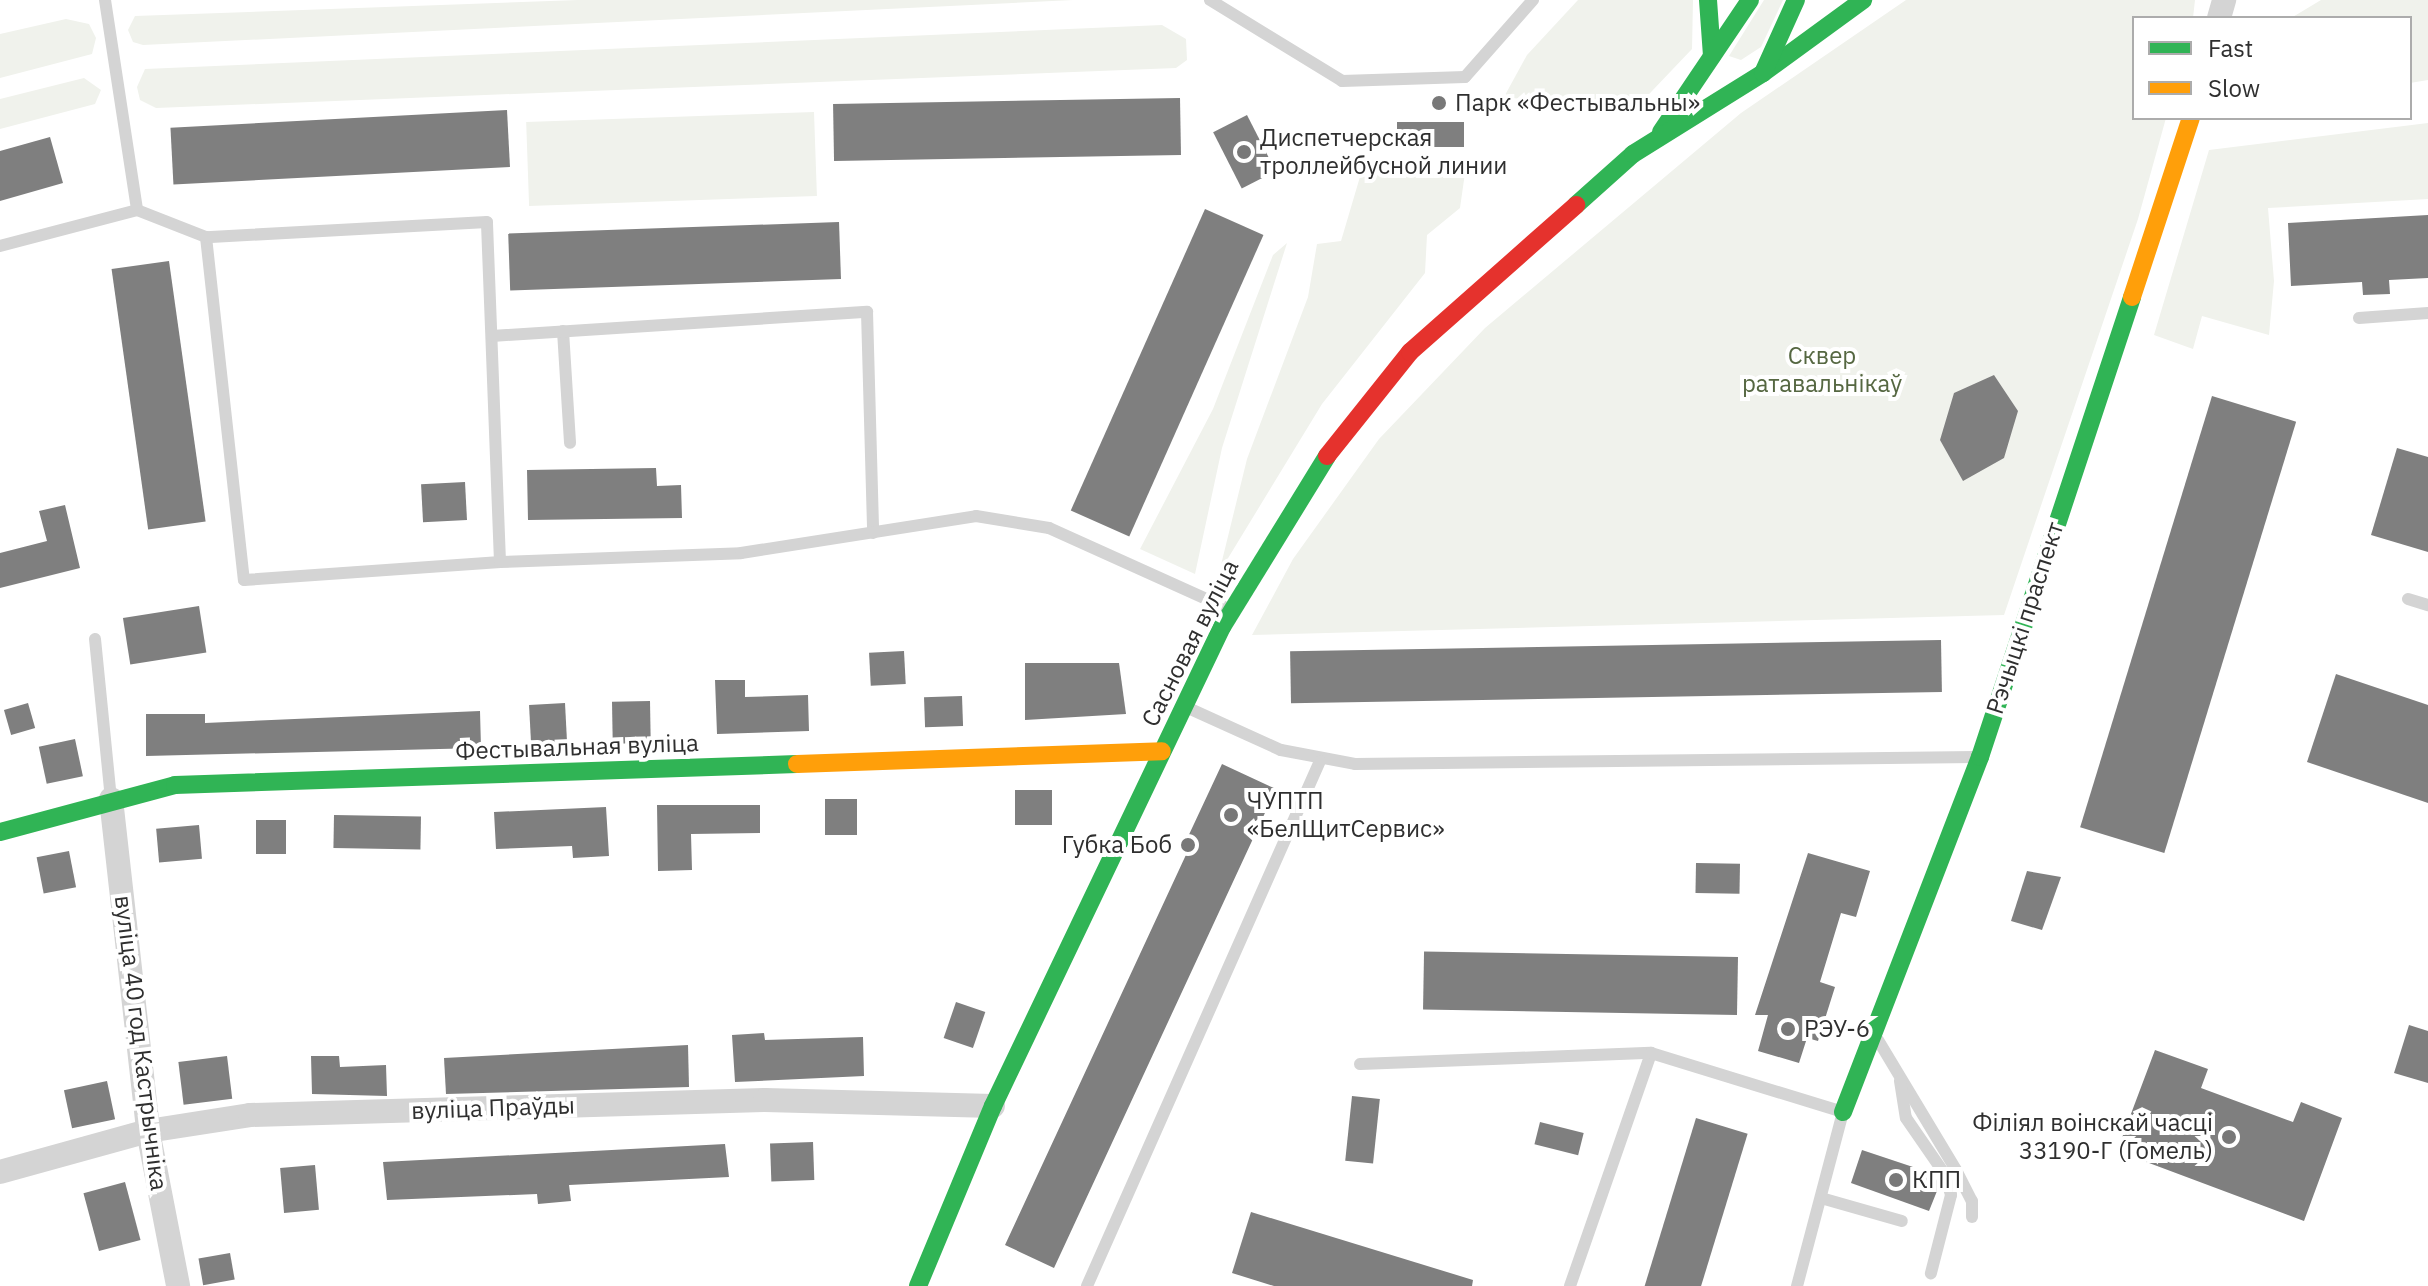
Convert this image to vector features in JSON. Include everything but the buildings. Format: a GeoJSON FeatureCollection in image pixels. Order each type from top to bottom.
{"type":"FeatureCollection","features":[{"type":"Feature","properties":{"kind":"street"},"geometry":{"type":"LineString","coordinates":[[1708,0],[1712,56]]}},
{"type":"Feature","properties":{"kind":"street","name":"Сасновая вуліца"},"geometry":{"type":"LineString","coordinates":[[918,1286],[993,1106],[1184,706],[1232,610],[1340,435],[1410,352],[1661,132],[1750,0]]}},
{"type":"Feature","properties":{"kind":"street"},"geometry":{"type":"LineString","coordinates":[[1763,73],[1796,0]]}},
{"type":"Feature","properties":{"kind":"street","name":"Сасновая вуліца"},"geometry":{"type":"LineString","coordinates":[[1661,132],[1692,120],[1863,0]]}},
{"type":"Feature","properties":{"kind":"street","name":"Рэчыцкі праспект"},"geometry":{"type":"LineString","coordinates":[[1843,1112],[1980,757],[2190,120]]}},
{"type":"Feature","properties":{"kind":"street","name":"Фестывальная вуліца"},"geometry":{"type":"LineString","coordinates":[[0,832],[111,799],[175,785],[1162,751]]}},
{"type":"Feature","properties":{"kind":"street","name":"вуліца 40 год Кастрычніка"},"geometry":{"type":"LineString","coordinates":[[111,799],[148,1131],[178,1286]]}},
{"type":"Feature","properties":{"kind":"street","name":"вуліца Праўды"},"geometry":{"type":"LineString","coordinates":[[0,1172],[148,1131],[250,1115],[765,1100],[993,1106]]}},
{"type":"Feature","properties":{"kind":"lane"},"geometry":{"type":"LineString","coordinates":[[105,0],[137,210]]}},
{"type":"Feature","properties":{"kind":"lane"},"geometry":{"type":"LineString","coordinates":[[1210,0],[1342,81],[1465,77],[1533,0]]}},
{"type":"Feature","properties":{"kind":"lane"},"geometry":{"type":"LineString","coordinates":[[0,246],[137,210],[206,237],[487,222],[500,562]]}},
{"type":"Feature","properties":{"kind":"lane"},"geometry":{"type":"LineString","coordinates":[[206,237],[244,580],[500,562],[662,560],[873,533],[976,516],[1049,528],[1232,610]]}},
{"type":"Feature","properties":{"kind":"lane"},"geometry":{"type":"LineString","coordinates":[[492,336],[867,312],[873,533]]}},
{"type":"Feature","properties":{"kind":"lane"},"geometry":{"type":"LineString","coordinates":[[2359,318],[2428,313]]}},
{"type":"Feature","properties":{"kind":"lane"},"geometry":{"type":"LineString","coordinates":[[563,331],[570,443]]}},
{"type":"Feature","properties":{"kind":"lane"},"geometry":{"type":"LineString","coordinates":[[2408,599],[2428,605]]}},
{"type":"Feature","properties":{"kind":"lane"},"geometry":{"type":"LineString","coordinates":[[95,639],[111,799]]}},
{"type":"Feature","properties":{"kind":"lane"},"geometry":{"type":"LineString","coordinates":[[1184,706],[1320,761],[1980,757]]}},
{"type":"Feature","properties":{"kind":"lane"},"geometry":{"type":"LineString","coordinates":[[1087,1286],[1320,761]]}},
{"type":"Feature","properties":{"kind":"lane"},"geometry":{"type":"LineString","coordinates":[[1874,1033],[1900,1081],[1919,1102],[1949,1156],[1972,1201],[1972,1217]]}},
{"type":"Feature","properties":{"kind":"lane"},"geometry":{"type":"LineString","coordinates":[[1570,1286],[1651,1053]]}},
{"type":"Feature","properties":{"kind":"lane"},"geometry":{"type":"LineString","coordinates":[[1360,1064],[1651,1053],[1843,1112],[1797,1286]]}},
{"type":"Feature","properties":{"kind":"lane"},"geometry":{"type":"LineString","coordinates":[[1900,1081],[1906,1118],[1944,1173],[1951,1195],[1931,1273]]}},
{"type":"Feature","properties":{"kind":"lane"},"geometry":{"type":"LineString","coordinates":[[1821,1198],[1902,1221]]}},
{"type":"Feature","properties":{"kind":"green space"},"geometry":{"type":"Polygon","coordinates":[[[578,0],[1073,0],[143,45],[133,42],[128,30],[135,16],[578,0]]]}},
{"type":"Feature","properties":{"kind":"green space"},"geometry":{"type":"Polygon","coordinates":[[[1578,0],[1693,0],[1692,49],[1632,112],[1504,97],[1527,55],[1578,0]]]}},
{"type":"Feature","properties":{"kind":"green space"},"geometry":{"type":"Polygon","coordinates":[[[1764,0],[1783,0],[1761,47],[1741,60],[1729,56],[1764,0]]]}},
{"type":"Feature","properties":{"kind":"green space","name":"Сквер ратавальнікаў"},"geometry":{"type":"Polygon","coordinates":[[[1906,0],[2195,0],[2193,16],[2132,16],[2132,120],[2165,120],[2138,219],[2004,615],[1252,635],[1293,559],[1379,439],[1485,328],[1741,113],[1906,0]]]}},
{"type":"Feature","properties":{"kind":"green space"},"geometry":{"type":"Polygon","coordinates":[[[2321,0],[2428,0],[2428,80],[2412,83],[2412,16],[2294,16],[2321,0]]]}},
{"type":"Feature","properties":{"kind":"green space"},"geometry":{"type":"Polygon","coordinates":[[[66,19],[89,24],[96,38],[92,54],[0,78],[0,34],[66,19]]]}},
{"type":"Feature","properties":{"kind":"green space"},"geometry":{"type":"Polygon","coordinates":[[[1162,25],[1186,39],[1187,60],[1176,68],[156,108],[140,100],[137,87],[145,69],[1162,25]]]}},
{"type":"Feature","properties":{"kind":"green space"},"geometry":{"type":"Polygon","coordinates":[[[84,78],[101,90],[95,104],[0,129],[0,99],[84,78]]]}},
{"type":"Feature","properties":{"kind":"green space"},"geometry":{"type":"Polygon","coordinates":[[[814,112],[817,196],[529,206],[526,122],[814,112]]]}},
{"type":"Feature","properties":{"kind":"green space"},"geometry":{"type":"Polygon","coordinates":[[[2428,123],[2428,199],[2268,208],[2274,281],[2269,335],[2202,316],[2193,349],[2154,335],[2209,150],[2428,123]]]}},
{"type":"Feature","properties":{"kind":"green space"},"geometry":{"type":"Polygon","coordinates":[[[1362,170],[1465,173],[1460,208],[1427,235],[1425,273],[1322,404],[1219,573],[1247,459],[1308,297],[1317,244],[1341,241],[1362,170]]]}},
{"type":"Feature","properties":{"kind":"green space"},"geometry":{"type":"Polygon","coordinates":[[[1287,243],[1222,448],[1195,574],[1140,549],[1213,409],[1273,255],[1287,243]]]}},
{"type":"Feature","properties":{"kind":"traffic: fast"},"geometry":{"type":"LineString","coordinates":[[1708,0],[1712,56]]}},
{"type":"Feature","properties":{"kind":"traffic: fast"},"geometry":{"type":"LineString","coordinates":[[1661,132],[1750,0]]}},
{"type":"Feature","properties":{"kind":"traffic: fast"},"geometry":{"type":"LineString","coordinates":[[1576,205],[1633,154],[1763,73],[1796,0]]}},
{"type":"Feature","properties":{"kind":"traffic: fast"},"geometry":{"type":"LineString","coordinates":[[1763,73],[1863,0]]}},
{"type":"Feature","properties":{"kind":"traffic: fast"},"geometry":{"type":"LineString","coordinates":[[1843,1112],[1980,757],[2132,297]]}},
{"type":"Feature","properties":{"kind":"traffic: fast"},"geometry":{"type":"LineString","coordinates":[[918,1286],[993,1106],[1222,627],[1327,456]]}},
{"type":"Feature","properties":{"kind":"traffic: fast"},"geometry":{"type":"LineString","coordinates":[[0,832],[175,785],[797,764]]}},
{"type":"Feature","properties":{"kind":"traffic: slow"},"geometry":{"type":"LineString","coordinates":[[2132,297],[2190,120]]}},
{"type":"Feature","properties":{"kind":"traffic: slow"},"geometry":{"type":"LineString","coordinates":[[797,764],[1162,751]]}},
{"type":"Feature","properties":{"kind":"traffic: jam"},"geometry":{"type":"LineString","coordinates":[[1327,456],[1410,352],[1576,205]]}},
{"type":"Feature","properties":{"kind":"place","name":"Парк «Фестывальны»"},"geometry":{"type":"Point","coordinates":[1439,103]}},
{"type":"Feature","properties":{"kind":"place","name":"Диспетчерская троллейбусной линии"},"geometry":{"type":"Point","coordinates":[1244,152]}},
{"type":"Feature","properties":{"kind":"place","name":"ЧУПТП «БелЩитСервис»"},"geometry":{"type":"Point","coordinates":[1231,815]}},
{"type":"Feature","properties":{"kind":"place","name":"Губка Боб"},"geometry":{"type":"Point","coordinates":[1188,845]}},
{"type":"Feature","properties":{"kind":"place","name":"РЭУ-6"},"geometry":{"type":"Point","coordinates":[1788,1029]}},
{"type":"Feature","properties":{"kind":"place","name":"Філіял воінскай часці 33190-Г (Гомель)"},"geometry":{"type":"Point","coordinates":[2229,1137]}},
{"type":"Feature","properties":{"kind":"place","name":"КПП"},"geometry":{"type":"Point","coordinates":[1896,1180]}}]}
